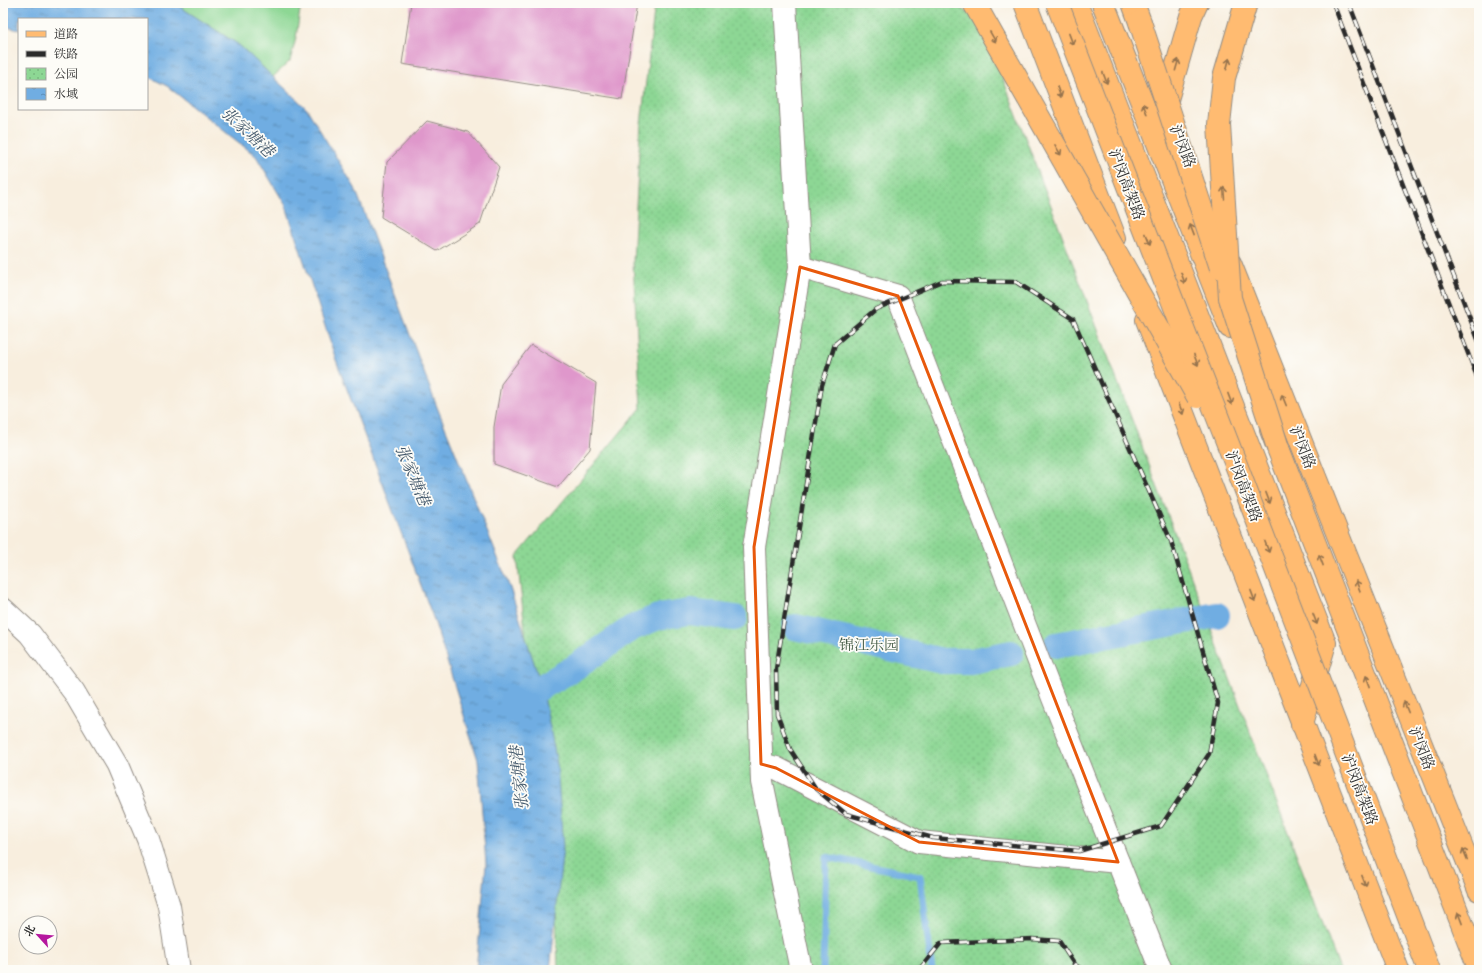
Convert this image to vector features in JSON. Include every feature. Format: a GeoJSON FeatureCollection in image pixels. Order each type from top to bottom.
{"type":"FeatureCollection","features":[{"type":"Feature","properties":{"kind":"main road"},"geometry":{"type":"LineString","coordinates":[[974,3],[1245,462]]}},
{"type":"Feature","properties":{"kind":"main road"},"geometry":{"type":"LineString","coordinates":[[1025,3],[1398,970]]}},
{"type":"Feature","properties":{"kind":"main road","name":"沪闵高架路"},"geometry":{"type":"LineString","coordinates":[[1057,3],[1245,462],[1428,970]]}},
{"type":"Feature","properties":{"kind":"main road"},"geometry":{"type":"LineString","coordinates":[[1076,3],[1245,462],[1325,643],[1302,724]]}},
{"type":"Feature","properties":{"kind":"main road"},"geometry":{"type":"LineString","coordinates":[[1103,3],[1278,448],[1479,968]]}},
{"type":"Feature","properties":{"kind":"main road","name":"沪闵路"},"geometry":{"type":"LineString","coordinates":[[1127,3],[1479,890]]}},
{"type":"Feature","properties":{"kind":"main road"},"geometry":{"type":"LineString","coordinates":[[1133,3],[1278,448]]}},
{"type":"Feature","properties":{"kind":"main road"},"geometry":{"type":"LineString","coordinates":[[1230,298],[1219,124],[1224,78],[1246,3]]}},
{"type":"Feature","properties":{"kind":"main road"},"geometry":{"type":"LineString","coordinates":[[1166,103],[1194,9]]}},
{"type":"Feature","properties":{"kind":"street"},"geometry":{"type":"LineString","coordinates":[[784,3],[800,267],[754,547],[762,782],[801,970]]}},
{"type":"Feature","properties":{"kind":"street"},"geometry":{"type":"LineString","coordinates":[[800,267],[898,296],[1053,698],[1161,970]]}},
{"type":"Feature","properties":{"kind":"street"},"geometry":{"type":"LineString","coordinates":[[3,609],[30,634],[74,692],[116,765],[148,840],[169,906],[179,970]]}},
{"type":"Feature","properties":{"kind":"street"},"geometry":{"type":"LineString","coordinates":[[761,764],[776,768],[919,842],[1118,862]]}},
{"type":"Feature","properties":{"kind":"highlighted area"},"geometry":{"type":"Polygon","coordinates":[[[800,267],[898,296],[1118,862],[919,842],[776,768],[761,764],[754,547],[800,267]]]}},
{"type":"Feature","properties":{"kind":"green space"},"geometry":{"type":"Polygon","coordinates":[[[174,3],[301,3],[296,38],[290,61],[273,77],[239,45],[174,3]]]}},
{"type":"Feature","properties":{"kind":"green space","name":"锦江乐园"},"geometry":{"type":"Polygon","coordinates":[[[655,3],[949,3],[980,18],[1340,970],[558,970],[556,915],[517,556],[641,408],[633,262],[640,133],[655,3]]]}},
{"type":"Feature","properties":{"kind":"water","name":"张家塘港"},"geometry":{"type":"Polygon","coordinates":[[[3,3],[174,3],[239,45],[307,109],[355,188],[437,407],[510,588],[543,691],[557,764],[563,847],[550,970],[476,970],[486,864],[478,760],[434,620],[336,360],[286,206],[256,156],[167,86],[148,76],[148,18],[18,18],[18,30],[3,26],[3,3]]]}},
{"type":"Feature","properties":{"kind":"building"},"geometry":{"type":"Polygon","coordinates":[[[411,3],[637,3],[622,99],[402,64],[411,3]]]}},
{"type":"Feature","properties":{"kind":"building"},"geometry":{"type":"Polygon","coordinates":[[[427,121],[468,132],[499,167],[480,224],[437,251],[381,217],[387,162],[427,121]]]}},
{"type":"Feature","properties":{"kind":"building"},"geometry":{"type":"Polygon","coordinates":[[[531,345],[596,383],[590,449],[558,487],[494,464],[494,427],[501,384],[531,345]]]}},
{"type":"Feature","properties":{"kind":"waterway"},"geometry":{"type":"LineString","coordinates":[[512,704],[574,668],[632,628],[658,617],[690,612],[735,618]]}},
{"type":"Feature","properties":{"kind":"waterway"},"geometry":{"type":"LineString","coordinates":[[1056,645],[1217,615]]}},
{"type":"Feature","properties":{"kind":"waterway"},"geometry":{"type":"LineString","coordinates":[[795,627],[942,661],[971,661],[1011,653]]}},
{"type":"Feature","properties":{"kind":"waterway"},"geometry":{"type":"LineString","coordinates":[[823,970],[826,857],[920,876],[932,970]]}},
{"type":"Feature","properties":{"kind":"railway"},"geometry":{"type":"LineString","coordinates":[[1333,3],[1479,382]]}},
{"type":"Feature","properties":{"kind":"railway"},"geometry":{"type":"LineString","coordinates":[[1349,3],[1479,342]]}},
{"type":"Feature","properties":{"kind":"railway"},"geometry":{"type":"LineString","coordinates":[[942,281],[1016,282],[1073,319],[1171,541],[1218,703],[1209,754],[1161,826],[1079,851],[933,838],[846,814],[816,789],[790,749],[777,714],[776,669],[822,385],[835,344],[876,309],[942,281]]}},
{"type":"Feature","properties":{"kind":"railway"},"geometry":{"type":"LineString","coordinates":[[919,970],[941,943],[1032,939],[1059,941],[1074,964],[1083,970]]}}]}
